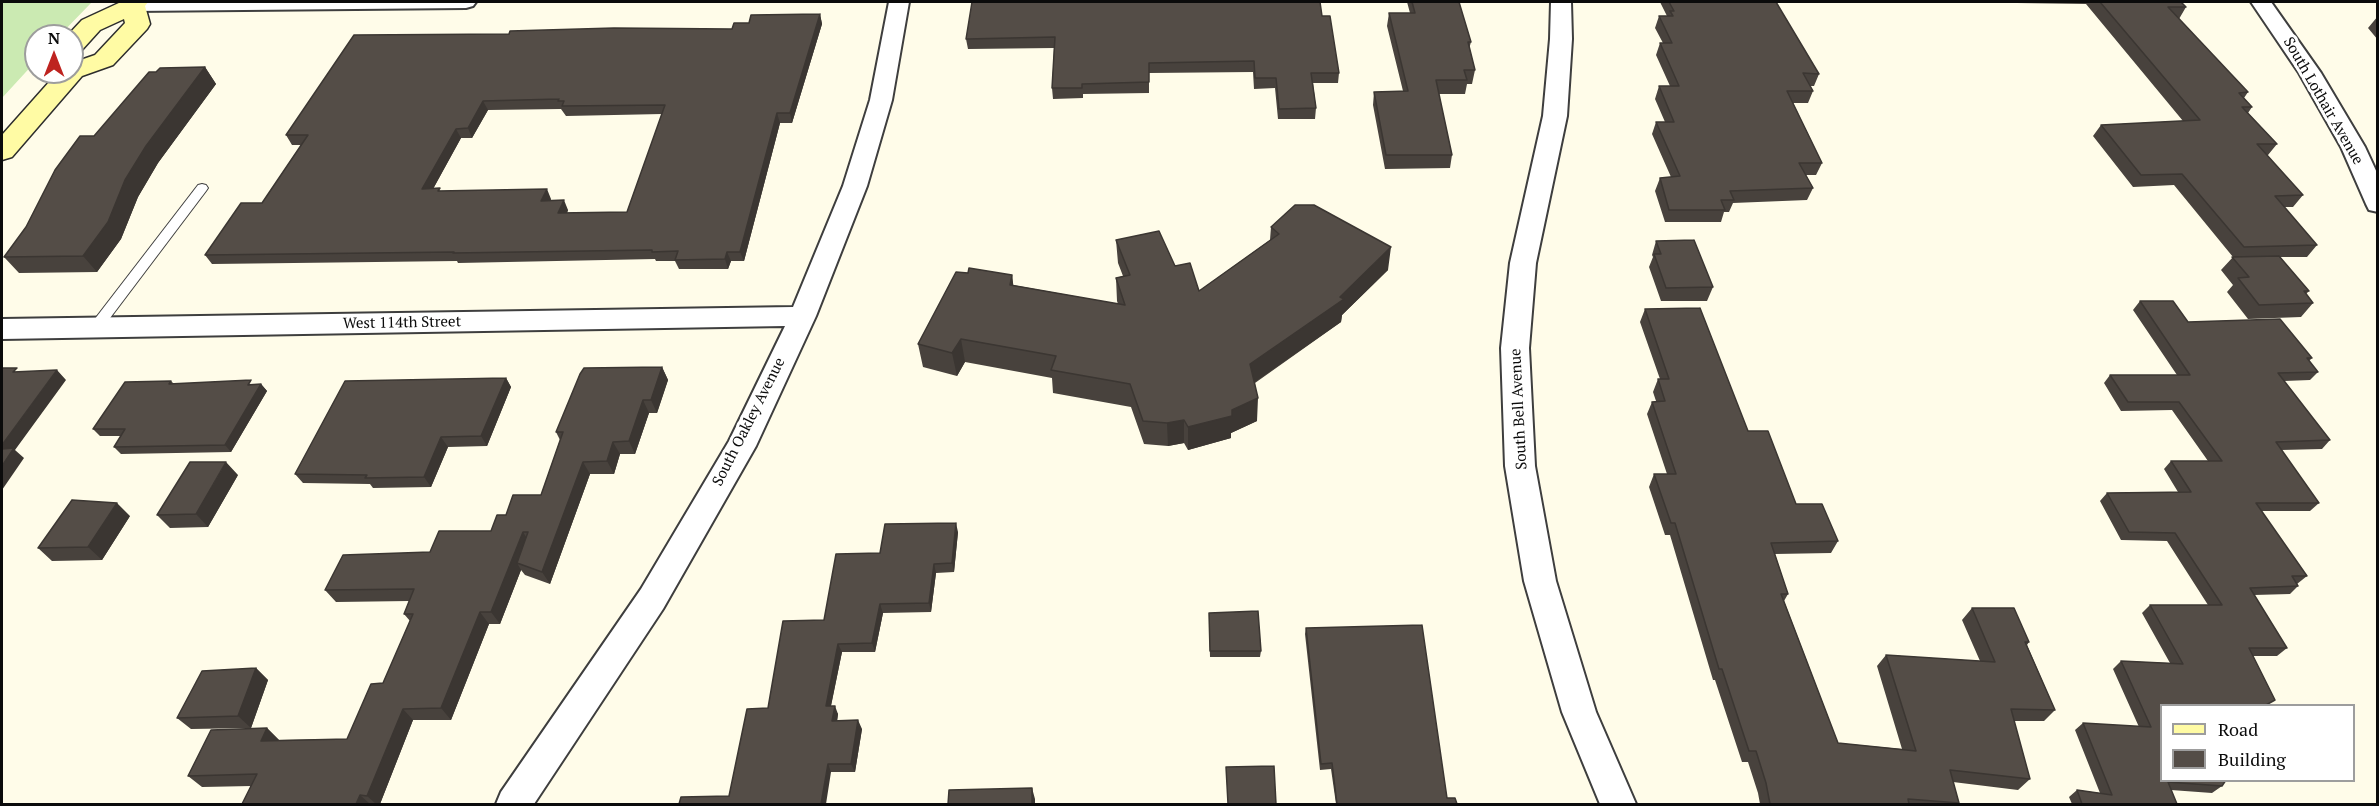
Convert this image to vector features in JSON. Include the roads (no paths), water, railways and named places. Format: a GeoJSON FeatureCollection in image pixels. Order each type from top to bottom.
{"type":"FeatureCollection","features":[{"type":"Feature","properties":{"kind":"main road"},"geometry":{"type":"LineString","coordinates":[[84,40],[92,25],[134,4],[138,24],[104,60],[84,62]]}},
{"type":"Feature","properties":{"kind":"main road"},"geometry":{"type":"LineString","coordinates":[[2,151],[55,84]]}},
{"type":"Feature","properties":{"kind":"street"},"geometry":{"type":"LineString","coordinates":[[134,4],[466,2]]}},
{"type":"Feature","properties":{"kind":"street","name":"South Oakley Avenue"},"geometry":{"type":"LineString","coordinates":[[514,804],[652,599],[741,446],[802,316],[859,175],[881,100],[899,2]]}},
{"type":"Feature","properties":{"kind":"street","name":"South Bell Avenue"},"geometry":{"type":"LineString","coordinates":[[1561,2],[1562,39],[1555,116],[1523,263],[1515,348],[1520,466],[1543,592],[1579,712],[1618,804]]}},
{"type":"Feature","properties":{"kind":"street","name":"South Lothair Avenue"},"geometry":{"type":"LineString","coordinates":[[2261,2],[2310,72],[2353,147],[2378,204]]}},
{"type":"Feature","properties":{"kind":"street","name":"West 114th Street"},"geometry":{"type":"LineString","coordinates":[[2,329],[802,316]]}},
{"type":"Feature","properties":{"kind":"lane"},"geometry":{"type":"LineString","coordinates":[[96,327],[202,188]]}}]}
